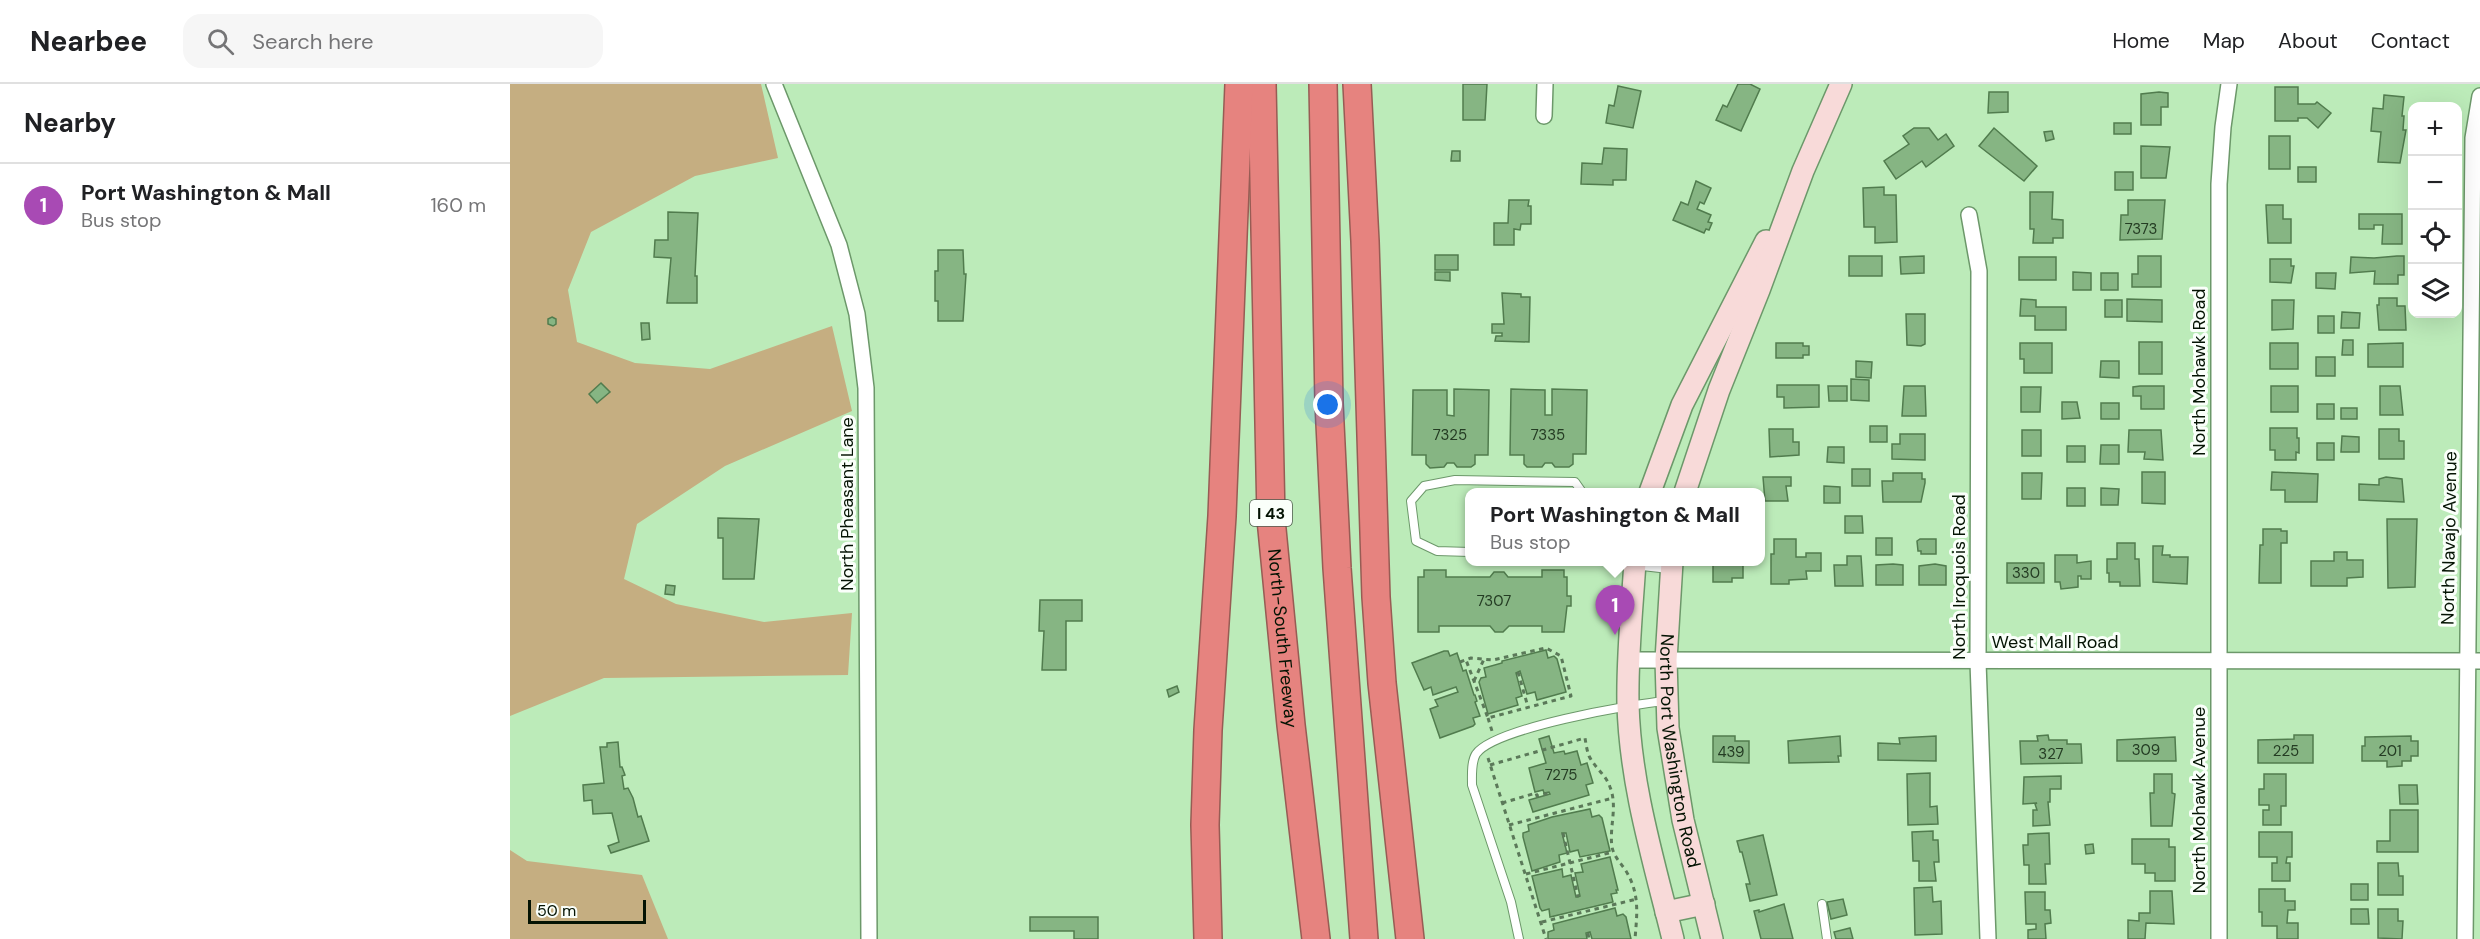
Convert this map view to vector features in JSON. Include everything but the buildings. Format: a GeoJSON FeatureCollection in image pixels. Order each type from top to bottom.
{"type":"FeatureCollection","features":[{"type":"Feature","properties":{"kind":"highway"},"geometry":{"type":"LineString","coordinates":[[1208,939],[1205,825],[1207,754],[1222,516],[1239,84]]}},
{"type":"Feature","properties":{"kind":"highway","name":"North-South Freeway"},"geometry":{"type":"LineString","coordinates":[[1262,84],[1271,519],[1291,725],[1316,939]]}},
{"type":"Feature","properties":{"kind":"highway"},"geometry":{"type":"LineString","coordinates":[[1323,84],[1329,403],[1336,545],[1364,939]]}},
{"type":"Feature","properties":{"kind":"highway"},"geometry":{"type":"LineString","coordinates":[[1357,84],[1365,241],[1376,597],[1382,683],[1410,939]]}},
{"type":"Feature","properties":{"kind":"main road"},"geometry":{"type":"LineString","coordinates":[[1686,488],[1719,390],[1803,171],[1841,84]]}},
{"type":"Feature","properties":{"kind":"main road"},"geometry":{"type":"LineString","coordinates":[[1651,488],[1682,405],[1726,315],[1803,171]]}},
{"type":"Feature","properties":{"kind":"main road","name":"North Port Washington Road"},"geometry":{"type":"LineString","coordinates":[[1635,566],[1628,705],[1646,832],[1673,939]]}},
{"type":"Feature","properties":{"kind":"main road","name":"North Port Washington Road"},"geometry":{"type":"LineString","coordinates":[[1672,566],[1666,660],[1668,728],[1683,820],[1712,939]]}},
{"type":"Feature","properties":{"kind":"main road"},"geometry":{"type":"LineString","coordinates":[[1666,912],[1704,904]]}},
{"type":"Feature","properties":{"kind":"street","name":"North Pheasant Lane"},"geometry":{"type":"LineString","coordinates":[[774,84],[839,245],[857,315],[866,388],[869,939]]}},
{"type":"Feature","properties":{"kind":"street"},"geometry":{"type":"LineString","coordinates":[[1544,116],[1545,84]]}},
{"type":"Feature","properties":{"kind":"street","name":"North Mohawk Road"},"geometry":{"type":"LineString","coordinates":[[2219,661],[2219,184],[2229,84]]}},
{"type":"Feature","properties":{"kind":"street","name":"North Navajo Avenue"},"geometry":{"type":"LineString","coordinates":[[2465,939],[2474,661],[2473,138],[2480,96]]}},
{"type":"Feature","properties":{"kind":"street","name":"North Iroquois Road"},"geometry":{"type":"LineString","coordinates":[[1969,215],[1979,271],[1978,662],[1988,939]]}},
{"type":"Feature","properties":{"kind":"street","name":"West Mall Road"},"geometry":{"type":"LineString","coordinates":[[1629,660],[2474,661]]}},
{"type":"Feature","properties":{"kind":"street","name":"North Mohawk Avenue"},"geometry":{"type":"LineString","coordinates":[[2218,939],[2219,661]]}},
{"type":"Feature","properties":{"kind":"lane"},"geometry":{"type":"LineString","coordinates":[[1465,552],[1437,551],[1416,541],[1411,501],[1424,486],[1455,480],[1575,482],[1579,488]]}},
{"type":"Feature","properties":{"kind":"lane"},"geometry":{"type":"LineString","coordinates":[[1519,939],[1511,902],[1472,785],[1471,774],[1476,755],[1485,746],[1516,733],[1628,705],[1667,701]]}},
{"type":"Feature","properties":{"kind":"lane"},"geometry":{"type":"LineString","coordinates":[[1822,904],[1827,939]]}},
{"type":"Feature","properties":{"kind":"path"},"geometry":{"type":"LineString","coordinates":[[1460,662],[1466,660],[1492,660],[1546,648],[1561,656],[1571,696],[1488,718],[1466,660]]}},
{"type":"Feature","properties":{"kind":"path"},"geometry":{"type":"LineString","coordinates":[[1474,681],[1484,660]]}},
{"type":"Feature","properties":{"kind":"path"},"geometry":{"type":"LineString","coordinates":[[1518,672],[1528,707]]}},
{"type":"Feature","properties":{"kind":"path"},"geometry":{"type":"LineString","coordinates":[[1490,765],[1585,738],[1589,756],[1609,783],[1613,798],[1611,834],[1613,852],[1626,872],[1639,908],[1635,939]]}},
{"type":"Feature","properties":{"kind":"path"},"geometry":{"type":"LineString","coordinates":[[1485,746],[1546,939]]}},
{"type":"Feature","properties":{"kind":"path"},"geometry":{"type":"LineString","coordinates":[[1502,803],[1536,793],[1537,796],[1550,793]]}},
{"type":"Feature","properties":{"kind":"path"},"geometry":{"type":"LineString","coordinates":[[1509,825],[1613,798]]}},
{"type":"Feature","properties":{"kind":"path"},"geometry":{"type":"LineString","coordinates":[[1563,833],[1578,897]]}},
{"type":"Feature","properties":{"kind":"path"},"geometry":{"type":"LineString","coordinates":[[1526,874],[1613,852]]}},
{"type":"Feature","properties":{"kind":"path"},"geometry":{"type":"LineString","coordinates":[[1542,922],[1637,899]]}},
{"type":"Feature","properties":{"kind":"path"},"geometry":{"type":"LineString","coordinates":[[1588,933],[1589,939]]}},
{"type":"Feature","properties":{"kind":"shaded area"},"geometry":{"type":"Polygon","coordinates":[[[510,84],[761,84],[778,158],[695,176],[591,232],[568,290],[577,342],[635,363],[710,369],[832,326],[852,411],[725,466],[637,524],[624,579],[676,604],[764,622],[852,613],[848,675],[604,678],[510,716],[510,84]]]}},
{"type":"Feature","properties":{"kind":"shaded area"},"geometry":{"type":"Polygon","coordinates":[[[510,850],[527,861],[642,875],[668,939],[510,939],[510,850]]]}},
{"type":"Feature","properties":{"kind":"place","name":"Port Washington & Mall"},"geometry":{"type":"Point","coordinates":[1615,635]}}]}
